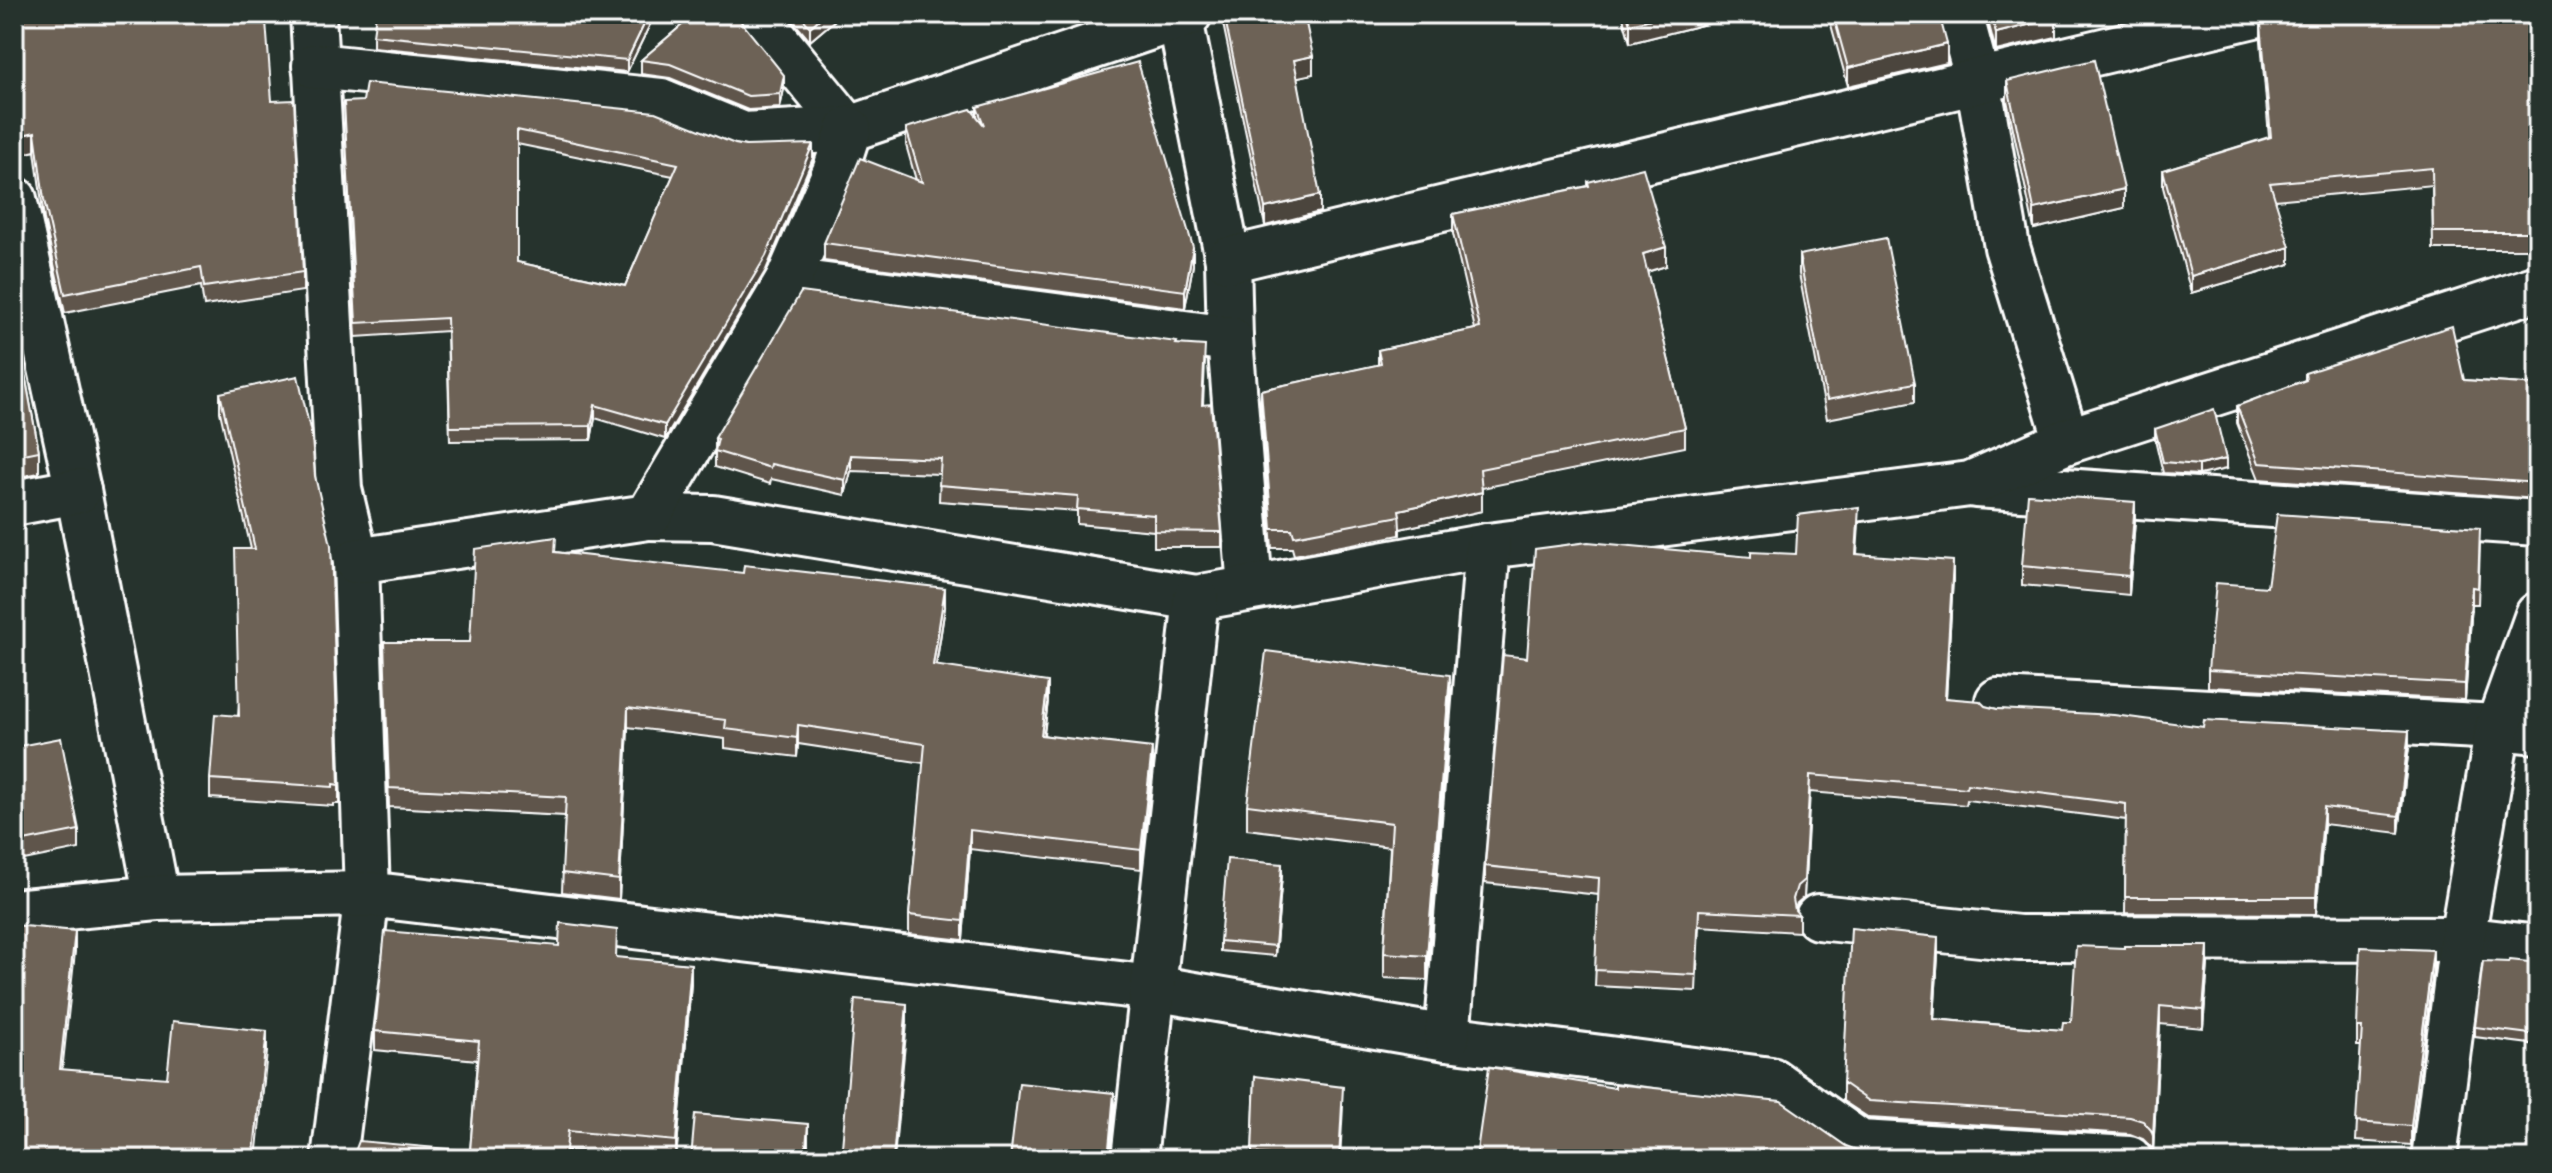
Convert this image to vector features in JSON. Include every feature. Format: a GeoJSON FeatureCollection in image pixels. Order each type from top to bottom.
{"type":"FeatureCollection","features":[{"type":"Feature","properties":{"kind":"street"},"geometry":{"type":"LineString","coordinates":[[313,14],[339,489],[356,561],[367,894],[334,1159]]}},
{"type":"Feature","properties":{"kind":"street"},"geometry":{"type":"LineString","coordinates":[[755,14],[849,129]]}},
{"type":"Feature","properties":{"kind":"street"},"geometry":{"type":"LineString","coordinates":[[1960,14],[1978,81],[2007,247],[2067,441]]}},
{"type":"Feature","properties":{"kind":"street"},"geometry":{"type":"LineString","coordinates":[[1228,260],[2258,14]]}},
{"type":"Feature","properties":{"kind":"street"},"geometry":{"type":"LineString","coordinates":[[315,66],[661,101],[744,135],[849,129],[1183,15],[1228,260],[1230,339],[1250,588]]}},
{"type":"Feature","properties":{"kind":"street"},"geometry":{"type":"LineString","coordinates":[[648,517],[788,281],[835,172],[849,129]]}},
{"type":"Feature","properties":{"kind":"street"},"geometry":{"type":"LineString","coordinates":[[14,199],[78,491],[157,898]]}},
{"type":"Feature","properties":{"kind":"street"},"geometry":{"type":"LineString","coordinates":[[788,281],[1230,339]]}},
{"type":"Feature","properties":{"kind":"street"},"geometry":{"type":"LineString","coordinates":[[1970,484],[2067,441],[2538,288]]}},
{"type":"Feature","properties":{"kind":"street"},"geometry":{"type":"LineString","coordinates":[[356,561],[648,517],[713,518],[1196,598],[1488,546],[1970,484],[2538,523]]}},
{"type":"Feature","properties":{"kind":"street"},"geometry":{"type":"LineString","coordinates":[[14,503],[78,491]]}},
{"type":"Feature","properties":{"kind":"street"},"geometry":{"type":"LineString","coordinates":[[1447,1038],[1488,546]]}},
{"type":"Feature","properties":{"kind":"street"},"geometry":{"type":"LineString","coordinates":[[1134,1159],[1196,598]]}},
{"type":"Feature","properties":{"kind":"street"},"geometry":{"type":"LineString","coordinates":[[2434,1159],[2462,939],[2518,729],[2538,615]]}},
{"type":"Feature","properties":{"kind":"street"},"geometry":{"type":"LineString","coordinates":[[1998,701],[2518,729]]}},
{"type":"Feature","properties":{"kind":"street"},"geometry":{"type":"LineString","coordinates":[[14,912],[157,898],[367,894],[1153,988],[1447,1038],[1771,1080],[1860,1143],[2129,1159]]}},
{"type":"Feature","properties":{"kind":"street"},"geometry":{"type":"LineString","coordinates":[[1818,917],[2019,938],[2462,939],[2538,948]]}},
{"type":"Feature","properties":{"kind":"building"},"geometry":{"type":"Polygon","coordinates":[[[14,14],[240,14],[240,23],[266,21],[272,101],[294,100],[303,272],[204,287],[201,267],[65,294],[44,200],[35,132],[14,137],[14,14]]]}},
{"type":"Feature","properties":{"kind":"building"},"geometry":{"type":"Polygon","coordinates":[[[376,14],[649,14],[627,60],[373,35],[376,14]]]}},
{"type":"Feature","properties":{"kind":"building"},"geometry":{"type":"Polygon","coordinates":[[[695,14],[735,14],[784,75],[780,94],[748,96],[670,64],[641,60],[695,14]]]}},
{"type":"Feature","properties":{"kind":"building"},"geometry":{"type":"Polygon","coordinates":[[[799,14],[825,14],[810,27],[799,14]]]}},
{"type":"Feature","properties":{"kind":"building"},"geometry":{"type":"Polygon","coordinates":[[[1224,14],[1304,14],[1313,56],[1294,60],[1320,195],[1265,208],[1224,14]]]}},
{"type":"Feature","properties":{"kind":"building"},"geometry":{"type":"Polygon","coordinates":[[[1627,14],[1672,14],[1630,24],[1627,14]]]}},
{"type":"Feature","properties":{"kind":"building"},"geometry":{"type":"Polygon","coordinates":[[[1833,14],[1939,14],[1947,44],[1848,68],[1833,14]]]}},
{"type":"Feature","properties":{"kind":"building"},"geometry":{"type":"Polygon","coordinates":[[[1991,14],[2054,14],[2056,18],[1996,33],[1991,14]]]}},
{"type":"Feature","properties":{"kind":"building"},"geometry":{"type":"Polygon","coordinates":[[[2329,14],[2538,14],[2538,232],[2433,232],[2432,168],[2270,183],[2290,247],[2191,276],[2163,170],[2271,137],[2261,24],[2330,19],[2329,14]]]}},
{"type":"Feature","properties":{"kind":"building"},"geometry":{"type":"Polygon","coordinates":[[[2094,60],[2124,189],[2034,209],[2007,81],[2094,60]]]}},
{"type":"Feature","properties":{"kind":"building"},"geometry":{"type":"Polygon","coordinates":[[[1138,62],[1193,247],[1185,291],[824,243],[860,158],[922,182],[906,128],[971,109],[984,125],[977,107],[1138,62]]]}},
{"type":"Feature","properties":{"kind":"building"},"geometry":{"type":"Polygon","coordinates":[[[366,83],[655,112],[745,146],[813,144],[766,256],[665,425],[595,405],[591,426],[450,427],[447,318],[356,323],[344,102],[363,101],[366,83]],[[517,130],[517,262],[625,286],[678,164],[517,130]]]}},
{"type":"Feature","properties":{"kind":"building"},"geometry":{"type":"Polygon","coordinates":[[[1643,168],[1666,247],[1643,254],[1685,428],[1480,469],[1482,492],[1399,510],[1400,516],[1294,536],[1292,529],[1272,529],[1261,390],[1381,364],[1378,350],[1480,328],[1453,214],[1589,186],[1588,182],[1643,168]]]}},
{"type":"Feature","properties":{"kind":"building"},"geometry":{"type":"Polygon","coordinates":[[[1886,238],[1915,383],[1827,400],[1799,255],[1886,238]]]}},
{"type":"Feature","properties":{"kind":"building"},"geometry":{"type":"Polygon","coordinates":[[[801,292],[1205,346],[1202,405],[1211,404],[1222,532],[1154,531],[1154,515],[1077,509],[1078,496],[939,485],[941,459],[851,455],[845,480],[771,464],[770,468],[715,451],[718,439],[715,438],[801,292]]]}},
{"type":"Feature","properties":{"kind":"building"},"geometry":{"type":"Polygon","coordinates":[[[14,315],[39,451],[14,456],[14,315]]]}},
{"type":"Feature","properties":{"kind":"building"},"geometry":{"type":"Polygon","coordinates":[[[2452,326],[2464,380],[2538,385],[2538,483],[2259,463],[2237,406],[2306,380],[2305,373],[2452,326]]]}},
{"type":"Feature","properties":{"kind":"building"},"geometry":{"type":"Polygon","coordinates":[[[298,376],[312,438],[315,476],[331,545],[339,785],[210,779],[215,714],[239,716],[235,549],[255,549],[220,393],[298,376]]]}},
{"type":"Feature","properties":{"kind":"building"},"geometry":{"type":"Polygon","coordinates":[[[2214,409],[2226,459],[2199,465],[2163,462],[2155,429],[2214,409]]]}},
{"type":"Feature","properties":{"kind":"building"},"geometry":{"type":"Polygon","coordinates":[[[2028,494],[2135,502],[2129,576],[2022,566],[2028,494]]]}},
{"type":"Feature","properties":{"kind":"building"},"geometry":{"type":"Polygon","coordinates":[[[1859,507],[1856,554],[1953,561],[1945,698],[1980,701],[1997,709],[2114,715],[2203,727],[2204,720],[2409,731],[2399,816],[2324,807],[2316,897],[2125,897],[2126,804],[1967,784],[1966,788],[1810,775],[1804,880],[1797,886],[1793,899],[1799,915],[1699,910],[1696,975],[1595,970],[1599,878],[1485,866],[1503,655],[1527,658],[1535,549],[1588,542],[1751,557],[1751,552],[1796,554],[1798,515],[1859,507]]]}},
{"type":"Feature","properties":{"kind":"building"},"geometry":{"type":"Polygon","coordinates":[[[2277,514],[2480,528],[2478,588],[2472,587],[2465,684],[2208,670],[2216,583],[2267,587],[2277,514]]]}},
{"type":"Feature","properties":{"kind":"building"},"geometry":{"type":"Polygon","coordinates":[[[556,537],[555,552],[743,573],[744,565],[945,588],[933,665],[1048,682],[1041,735],[1152,748],[1141,850],[970,830],[963,921],[909,915],[925,744],[798,725],[797,738],[725,729],[726,720],[628,708],[619,880],[562,873],[566,797],[389,788],[384,642],[470,642],[475,549],[556,537]]]}},
{"type":"Feature","properties":{"kind":"building"},"geometry":{"type":"Polygon","coordinates":[[[1266,651],[1450,675],[1427,956],[1384,953],[1392,823],[1247,805],[1266,651]]]}},
{"type":"Feature","properties":{"kind":"building"},"geometry":{"type":"Polygon","coordinates":[[[61,738],[79,830],[14,843],[14,747],[61,738]]]}},
{"type":"Feature","properties":{"kind":"building"},"geometry":{"type":"Polygon","coordinates":[[[1227,859],[1282,864],[1275,946],[1220,941],[1227,859]]]}},
{"type":"Feature","properties":{"kind":"building"},"geometry":{"type":"Polygon","coordinates":[[[560,923],[617,930],[616,957],[691,964],[676,1141],[568,1131],[565,1159],[349,1159],[359,1141],[470,1151],[479,1041],[375,1031],[385,931],[559,946],[560,923]]]}},
{"type":"Feature","properties":{"kind":"building"},"geometry":{"type":"Polygon","coordinates":[[[14,925],[75,931],[60,1069],[167,1078],[173,1021],[267,1031],[253,1159],[14,1159],[14,925]]]}},
{"type":"Feature","properties":{"kind":"building"},"geometry":{"type":"Polygon","coordinates":[[[1851,928],[1938,937],[1933,1019],[2062,1030],[2063,1022],[2071,1022],[2076,946],[2208,946],[2203,1010],[2160,1006],[2153,1136],[2143,1121],[2130,1117],[1869,1101],[1843,1083],[1851,928]]]}},
{"type":"Feature","properties":{"kind":"building"},"geometry":{"type":"Polygon","coordinates":[[[2360,947],[2433,950],[2411,1126],[2356,1122],[2362,1027],[2357,1027],[2360,947]]]}},
{"type":"Feature","properties":{"kind":"building"},"geometry":{"type":"Polygon","coordinates":[[[2483,961],[2538,963],[2538,1035],[2475,1027],[2483,961]]]}},
{"type":"Feature","properties":{"kind":"building"},"geometry":{"type":"Polygon","coordinates":[[[855,999],[907,1004],[893,1159],[841,1159],[855,999]]]}},
{"type":"Feature","properties":{"kind":"building"},"geometry":{"type":"Polygon","coordinates":[[[1489,1067],[1615,1088],[1615,1084],[1781,1101],[1846,1146],[1859,1151],[1992,1159],[1476,1158],[1489,1067]]]}},
{"type":"Feature","properties":{"kind":"building"},"geometry":{"type":"Polygon","coordinates":[[[1255,1076],[1343,1087],[1339,1159],[1252,1153],[1255,1076]]]}},
{"type":"Feature","properties":{"kind":"building"},"geometry":{"type":"Polygon","coordinates":[[[1019,1083],[1114,1093],[1108,1159],[1010,1159],[1019,1083]]]}},
{"type":"Feature","properties":{"kind":"building"},"geometry":{"type":"Polygon","coordinates":[[[695,1114],[808,1124],[805,1159],[691,1159],[695,1114]]]}}]}
